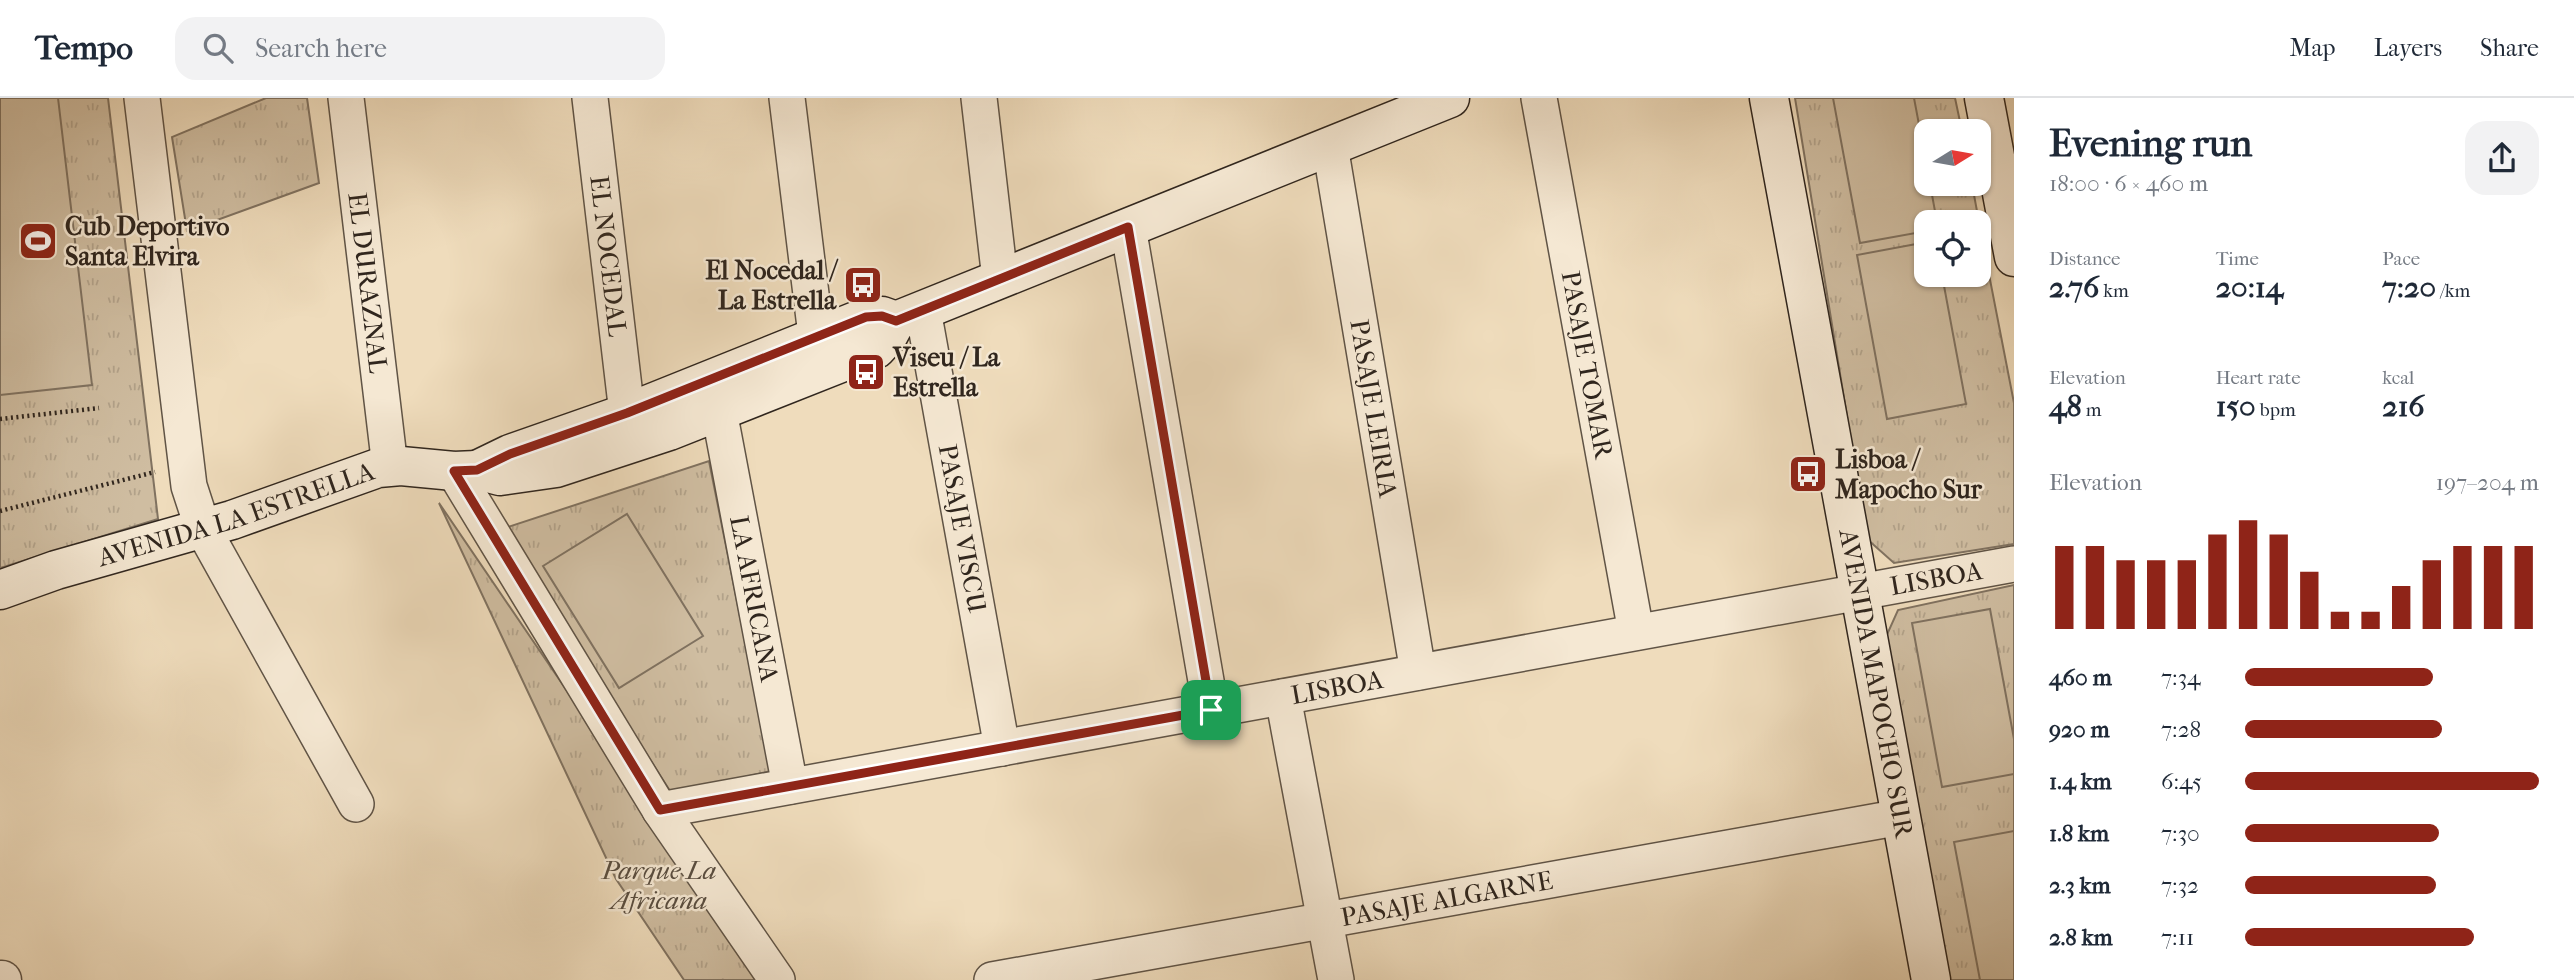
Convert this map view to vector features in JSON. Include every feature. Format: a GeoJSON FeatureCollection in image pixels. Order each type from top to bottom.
{"type":"FeatureCollection","features":[{"type":"Feature","properties":{"kind":"main road","name":"AVENIDA LA ESTRELLA"},"geometry":{"type":"LineString","coordinates":[[466,471],[627,413],[866,317],[909,315],[1330,146],[1389,110],[1450,98]]}},
{"type":"Feature","properties":{"kind":"main road","name":"AVENIDA MAPOCHO SUR"},"geometry":{"type":"LineString","coordinates":[[1769,98],[1931,980]]}},
{"type":"Feature","properties":{"kind":"main road"},"geometry":{"type":"LineString","coordinates":[[1984,98],[2004,150],[2014,257]]}},
{"type":"Feature","properties":{"kind":"main road","name":"AVENIDA LA ESTRELLA"},"geometry":{"type":"LineString","coordinates":[[0,590],[56,570],[203,529],[366,471],[390,467],[466,471],[500,477],[556,468],[719,411],[876,349],[909,315]]}},
{"type":"Feature","properties":{"kind":"street"},"geometry":{"type":"LineString","coordinates":[[142,98],[189,486],[203,529],[356,804]]}},
{"type":"Feature","properties":{"kind":"street","name":"EL DURAZNAL"},"geometry":{"type":"LineString","coordinates":[[346,98],[390,467]]}},
{"type":"Feature","properties":{"kind":"street","name":"EL NOCEDAL"},"geometry":{"type":"LineString","coordinates":[[590,98],[627,413]]}},
{"type":"Feature","properties":{"kind":"street"},"geometry":{"type":"LineString","coordinates":[[788,98],[816,335]]}},
{"type":"Feature","properties":{"kind":"street"},"geometry":{"type":"LineString","coordinates":[[979,98],[1000,279]]}},
{"type":"Feature","properties":{"kind":"street","name":"PASAJE TOMAR"},"geometry":{"type":"LineString","coordinates":[[1539,98],[1636,632]]}},
{"type":"Feature","properties":{"kind":"street","name":"PASAJE LEIRIA"},"geometry":{"type":"LineString","coordinates":[[1330,146],[1418,672]]}},
{"type":"Feature","properties":{"kind":"street"},"geometry":{"type":"LineString","coordinates":[[1128,227],[1211,710]]}},
{"type":"Feature","properties":{"kind":"street","name":"PASAJE VISCU"},"geometry":{"type":"LineString","coordinates":[[909,315],[1002,748]]}},
{"type":"Feature","properties":{"kind":"street","name":"LA AFRICANA"},"geometry":{"type":"LineString","coordinates":[[719,411],[790,786]]}},
{"type":"Feature","properties":{"kind":"street"},"geometry":{"type":"LineString","coordinates":[[466,471],[660,810],[777,980]]}},
{"type":"Feature","properties":{"kind":"street","name":"LISBOA"},"geometry":{"type":"LineString","coordinates":[[660,810],[2014,564]]}},
{"type":"Feature","properties":{"kind":"street"},"geometry":{"type":"LineString","coordinates":[[1283,696],[1336,980]]}},
{"type":"Feature","properties":{"kind":"street","name":"PASAJE ALGARNE"},"geometry":{"type":"LineString","coordinates":[[992,980],[1902,817]]}},
{"type":"Feature","properties":{"kind":"path"},"geometry":{"type":"LineString","coordinates":[[0,419],[99,408]]}},
{"type":"Feature","properties":{"kind":"path"},"geometry":{"type":"LineString","coordinates":[[0,511],[165,469]]}},
{"type":"Feature","properties":{"kind":"green space"},"geometry":{"type":"Polygon","coordinates":[[[0,98],[108,98],[158,519],[0,568],[0,98]]]}},
{"type":"Feature","properties":{"kind":"green space","name":"Cub Deportivo Santa Elvira"},"geometry":{"type":"Polygon","coordinates":[[[0,98],[58,98],[92,385],[0,395],[0,98]]]}},
{"type":"Feature","properties":{"kind":"green space"},"geometry":{"type":"Polygon","coordinates":[[[266,98],[307,98],[319,183],[187,231],[172,137],[266,98]]]}},
{"type":"Feature","properties":{"kind":"green space"},"geometry":{"type":"Polygon","coordinates":[[[1795,98],[1955,98],[1959,119],[1914,119],[1914,196],[1974,196],[1977,210],[1914,210],[1914,287],[1991,287],[1991,285],[2014,403],[2014,544],[1894,563],[1867,539],[1795,98]]]}},
{"type":"Feature","properties":{"kind":"green space"},"geometry":{"type":"Polygon","coordinates":[[[1833,98],[1914,98],[1918,119],[1914,119],[1914,196],[1932,196],[1935,210],[1914,210],[1914,233],[1860,243],[1833,98]]]}},
{"type":"Feature","properties":{"kind":"green space"},"geometry":{"type":"Polygon","coordinates":[[[1914,244],[1914,287],[1944,287],[1966,404],[1887,419],[1857,255],[1914,244]]]}},
{"type":"Feature","properties":{"kind":"green space"},"geometry":{"type":"Polygon","coordinates":[[[709,461],[771,771],[672,794],[502,529],[709,461]]]}},
{"type":"Feature","properties":{"kind":"green space","name":"Parque La Africana"},"geometry":{"type":"Polygon","coordinates":[[[439,503],[764,980],[684,980],[616,879],[439,503]]]}},
{"type":"Feature","properties":{"kind":"green space"},"geometry":{"type":"Polygon","coordinates":[[[627,514],[703,636],[619,688],[543,566],[627,514]]]}},
{"type":"Feature","properties":{"kind":"green space"},"geometry":{"type":"Polygon","coordinates":[[[2014,585],[2014,980],[1949,980],[1885,639],[1898,610],[2014,585]]]}},
{"type":"Feature","properties":{"kind":"green space"},"geometry":{"type":"Polygon","coordinates":[[[1990,609],[2014,739],[2014,774],[1942,787],[1912,623],[1990,609]]]}},
{"type":"Feature","properties":{"kind":"green space"},"geometry":{"type":"Polygon","coordinates":[[[2014,831],[2014,980],[1980,980],[1954,842],[2014,831]]]}},
{"type":"Feature","properties":{"kind":"place","name":"Cub Deportivo Santa Elvira"},"geometry":{"type":"Point","coordinates":[38,241]}},
{"type":"Feature","properties":{"kind":"place","name":"El Nocedal / La Estrella"},"geometry":{"type":"Point","coordinates":[863,285]}},
{"type":"Feature","properties":{"kind":"place","name":"Viseu / La Estrella"},"geometry":{"type":"Point","coordinates":[866,372]}},
{"type":"Feature","properties":{"kind":"place","name":"Lisboa / Mapocho Sur"},"geometry":{"type":"Point","coordinates":[1808,474]}},
{"type":"Feature","properties":{"kind":"route"},"geometry":{"type":"LineString","coordinates":[[1128,227],[1211,710],[660,810],[454,471],[477,470],[510,454],[627,413],[866,317],[882,316],[896,321],[1128,227]]}}]}
